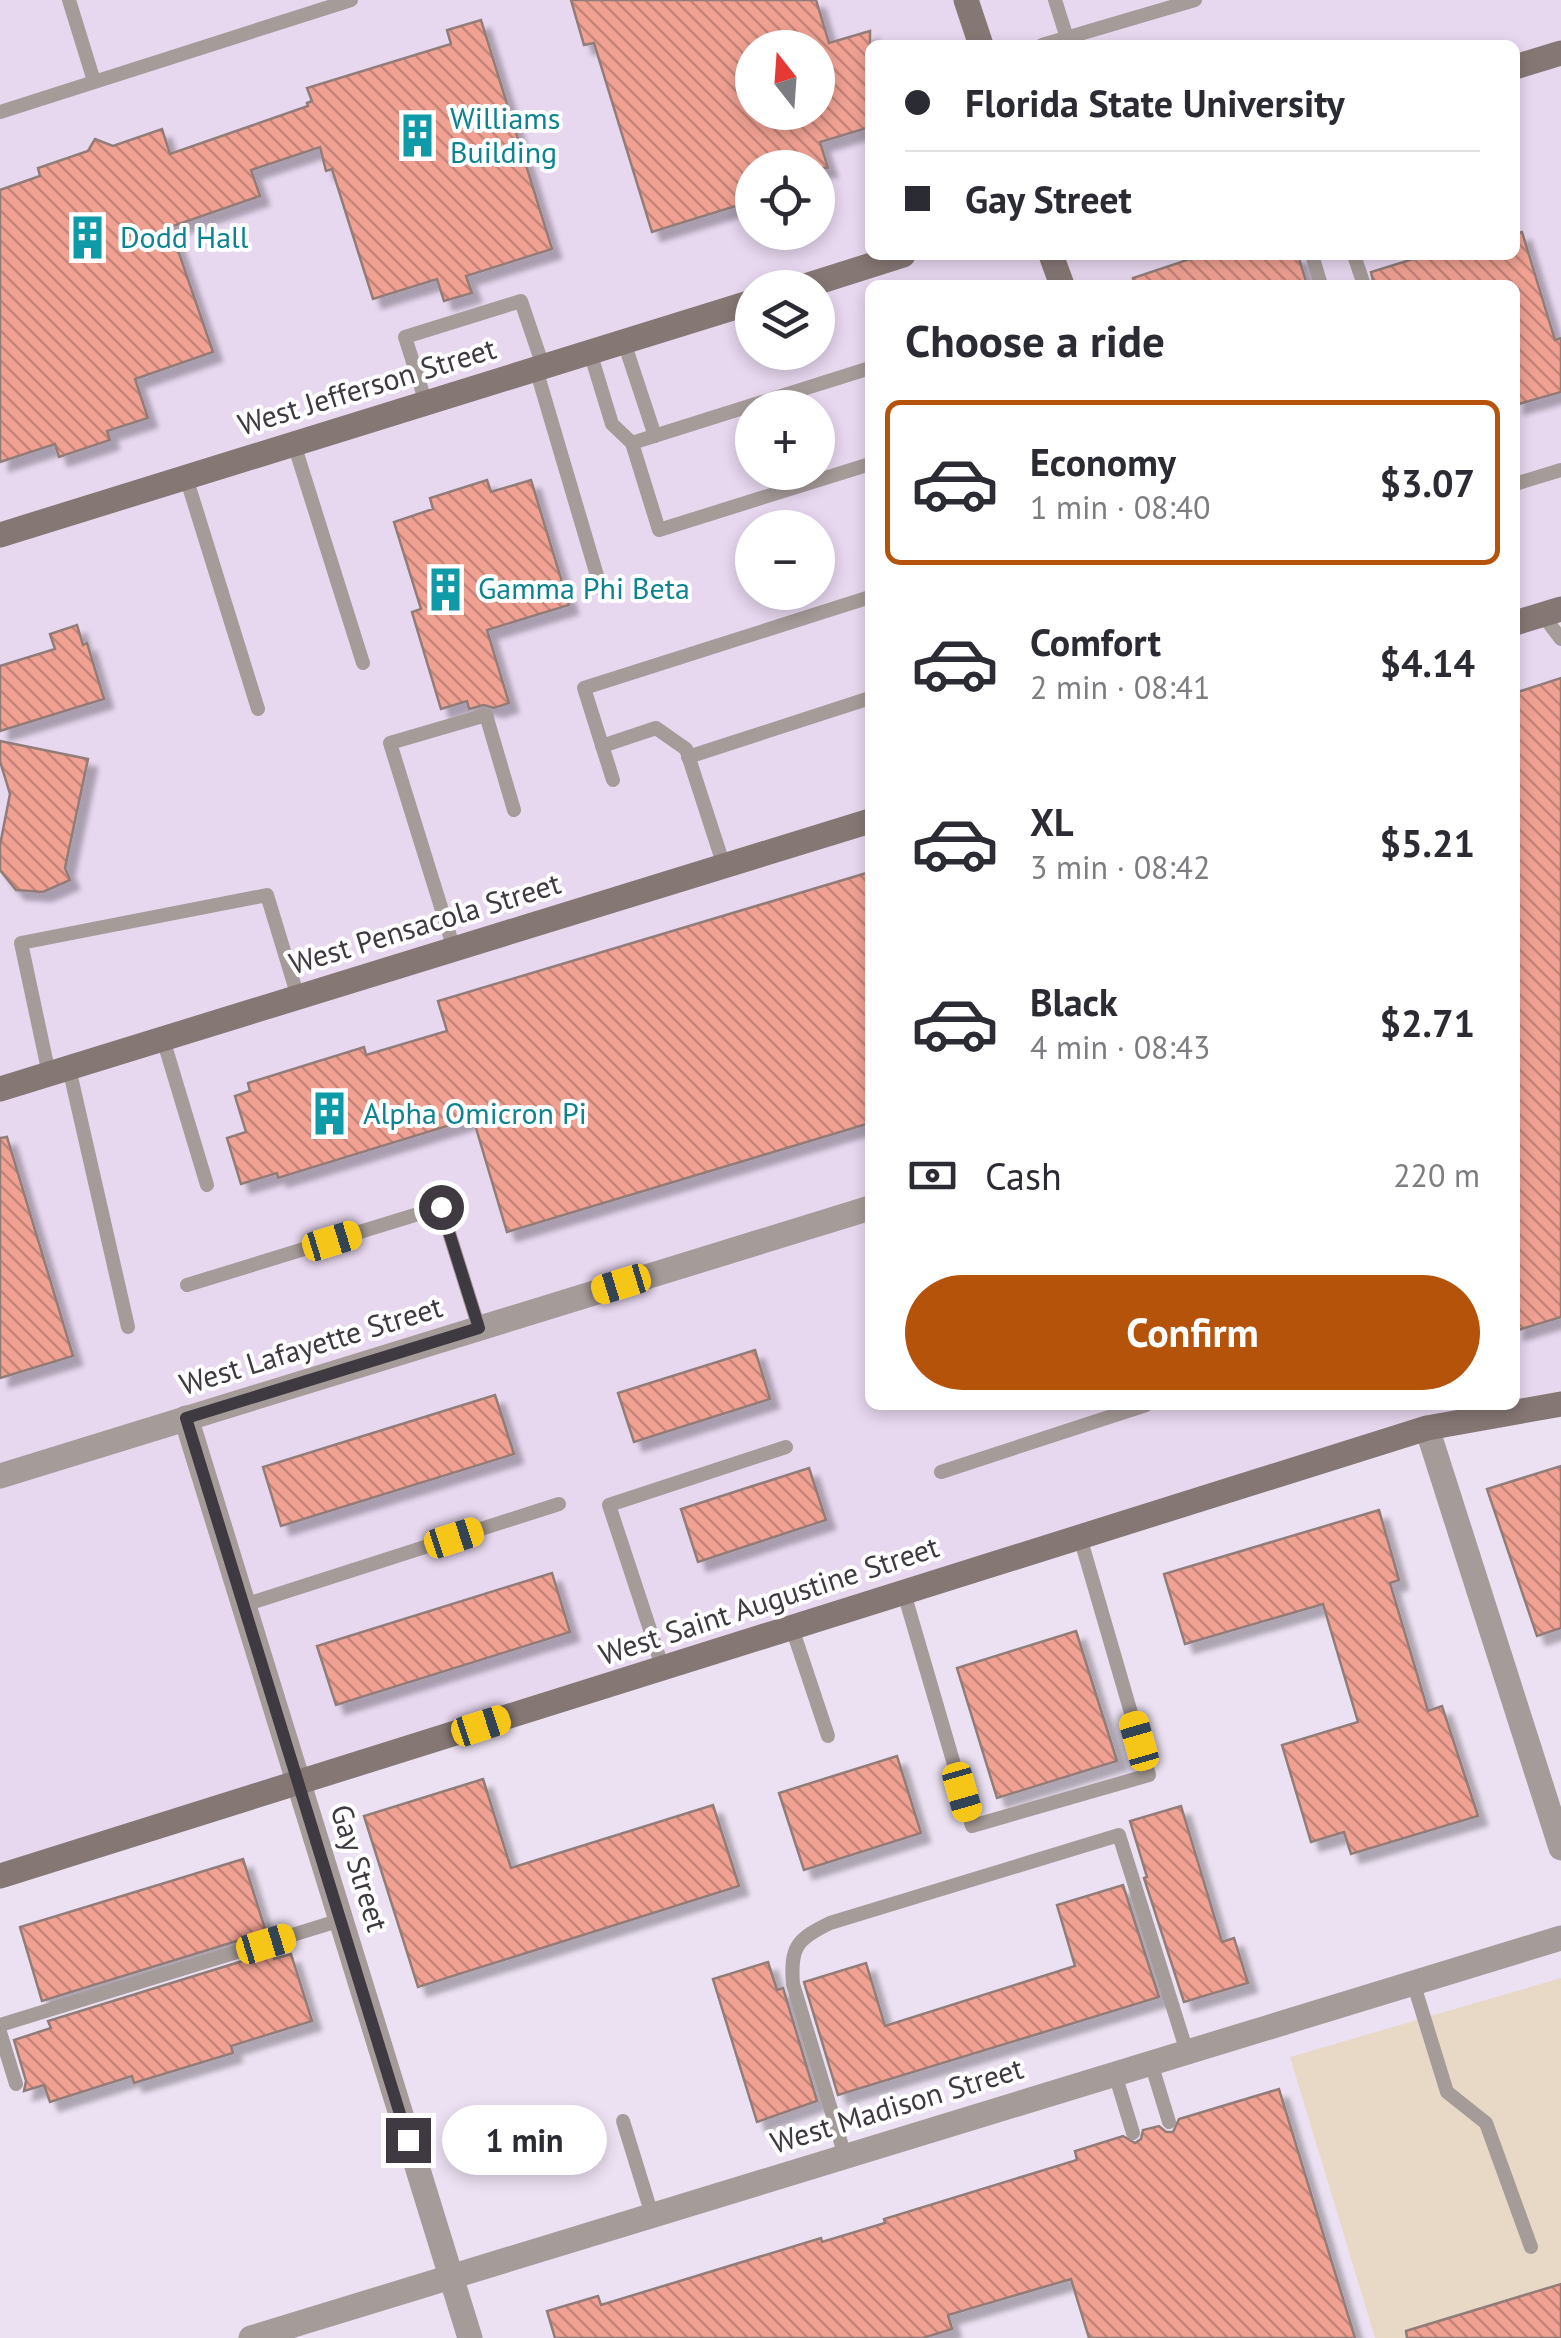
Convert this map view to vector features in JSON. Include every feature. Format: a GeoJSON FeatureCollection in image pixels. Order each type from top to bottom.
{"type":"FeatureCollection","features":[{"type":"Feature","properties":{"kind":"main road"},"geometry":{"type":"LineString","coordinates":[[966,0],[978,40]]}},
{"type":"Feature","properties":{"kind":"main road"},"geometry":{"type":"LineString","coordinates":[[1520,65],[1561,53]]}},
{"type":"Feature","properties":{"kind":"main road"},"geometry":{"type":"LineString","coordinates":[[835,277],[888,260]]}},
{"type":"Feature","properties":{"kind":"main road","name":"West Jefferson Street"},"geometry":{"type":"LineString","coordinates":[[0,535],[735,307]]}},
{"type":"Feature","properties":{"kind":"main road"},"geometry":{"type":"LineString","coordinates":[[1520,621],[1552,611]]}},
{"type":"Feature","properties":{"kind":"main road","name":"West Pensacola Street"},"geometry":{"type":"LineString","coordinates":[[0,1089],[865,822]]}},
{"type":"Feature","properties":{"kind":"main road","name":"West Saint Augustine Street"},"geometry":{"type":"LineString","coordinates":[[1520,1408],[1561,1404]]}},
{"type":"Feature","properties":{"kind":"main road","name":"West Saint Augustine Street"},"geometry":{"type":"LineString","coordinates":[[0,1876],[1080,1537],[1424,1416],[1492,1410]]}},
{"type":"Feature","properties":{"kind":"street","name":"West Lafayette Street"},"geometry":{"type":"LineString","coordinates":[[0,1476],[865,1210]]}},
{"type":"Feature","properties":{"kind":"street"},"geometry":{"type":"LineString","coordinates":[[1424,1416],[1561,1848]]}},
{"type":"Feature","properties":{"kind":"street","name":"Gay Street"},"geometry":{"type":"LineString","coordinates":[[186,1418],[470,2338]]}},
{"type":"Feature","properties":{"kind":"street","name":"West Madison Street"},"geometry":{"type":"LineString","coordinates":[[251,2338],[1561,1938]]}},
{"type":"Feature","properties":{"kind":"lane"},"geometry":{"type":"LineString","coordinates":[[70,0],[94,81]]}},
{"type":"Feature","properties":{"kind":"lane"},"geometry":{"type":"LineString","coordinates":[[0,112],[352,0]]}},
{"type":"Feature","properties":{"kind":"lane"},"geometry":{"type":"LineString","coordinates":[[1056,0],[1067,38]]}},
{"type":"Feature","properties":{"kind":"lane"},"geometry":{"type":"LineString","coordinates":[[1060,40],[1091,38],[1196,0]]}},
{"type":"Feature","properties":{"kind":"lane"},"geometry":{"type":"LineString","coordinates":[[426,403],[405,336],[522,301],[601,589]]}},
{"type":"Feature","properties":{"kind":"lane"},"geometry":{"type":"LineString","coordinates":[[624,342],[655,436]]}},
{"type":"Feature","properties":{"kind":"lane"},"geometry":{"type":"LineString","coordinates":[[590,352],[612,424],[632,442],[659,530],[865,466]]}},
{"type":"Feature","properties":{"kind":"lane"},"geometry":{"type":"LineString","coordinates":[[632,442],[865,370]]}},
{"type":"Feature","properties":{"kind":"lane"},"geometry":{"type":"LineString","coordinates":[[294,444],[363,664]]}},
{"type":"Feature","properties":{"kind":"lane"},"geometry":{"type":"LineString","coordinates":[[1520,482],[1561,470]]}},
{"type":"Feature","properties":{"kind":"lane"},"geometry":{"type":"LineString","coordinates":[[186,477],[258,709]]}},
{"type":"Feature","properties":{"kind":"lane"},"geometry":{"type":"LineString","coordinates":[[613,780],[584,688],[865,599]]}},
{"type":"Feature","properties":{"kind":"lane"},"geometry":{"type":"LineString","coordinates":[[1552,611],[1561,639]]}},
{"type":"Feature","properties":{"kind":"lane"},"geometry":{"type":"LineString","coordinates":[[688,757],[865,700]]}},
{"type":"Feature","properties":{"kind":"lane"},"geometry":{"type":"LineString","coordinates":[[454,949],[390,743],[486,715],[514,810]]}},
{"type":"Feature","properties":{"kind":"lane"},"geometry":{"type":"LineString","coordinates":[[602,746],[656,728],[686,749],[724,866]]}},
{"type":"Feature","properties":{"kind":"lane"},"geometry":{"type":"LineString","coordinates":[[128,1327],[21,943],[267,895],[298,997]]}},
{"type":"Feature","properties":{"kind":"lane"},"geometry":{"type":"LineString","coordinates":[[162,1039],[207,1186]]}},
{"type":"Feature","properties":{"kind":"lane"},"geometry":{"type":"LineString","coordinates":[[187,1286],[441,1207],[479,1328]]}},
{"type":"Feature","properties":{"kind":"lane"},"geometry":{"type":"LineString","coordinates":[[941,1472],[1109,1410]]}},
{"type":"Feature","properties":{"kind":"lane"},"geometry":{"type":"LineString","coordinates":[[663,1669],[609,1505],[786,1447]]}},
{"type":"Feature","properties":{"kind":"lane"},"geometry":{"type":"LineString","coordinates":[[244,1605],[559,1504]]}},
{"type":"Feature","properties":{"kind":"lane"},"geometry":{"type":"LineString","coordinates":[[904,1593],[972,1826],[1149,1775],[1080,1537]]}},
{"type":"Feature","properties":{"kind":"lane"},"geometry":{"type":"LineString","coordinates":[[792,1628],[828,1736]]}},
{"type":"Feature","properties":{"kind":"lane"},"geometry":{"type":"LineString","coordinates":[[845,2156],[792,1984],[791,1958],[804,1936],[830,1923],[1119,1836],[1187,2052]]}},
{"type":"Feature","properties":{"kind":"lane"},"geometry":{"type":"LineString","coordinates":[[16,2084],[0,2028],[341,1920]]}},
{"type":"Feature","properties":{"kind":"lane"},"geometry":{"type":"LineString","coordinates":[[1413,1982],[1447,2092],[1486,2123],[1531,2247]]}},
{"type":"Feature","properties":{"kind":"lane"},"geometry":{"type":"LineString","coordinates":[[1150,2063],[1169,2122]]}},
{"type":"Feature","properties":{"kind":"lane"},"geometry":{"type":"LineString","coordinates":[[1114,2074],[1133,2133]]}},
{"type":"Feature","properties":{"kind":"lane"},"geometry":{"type":"LineString","coordinates":[[623,2122],[652,2215]]}},
{"type":"Feature","properties":{"kind":"shaded area"},"geometry":{"type":"Polygon","coordinates":[[[0,0],[1561,0],[1561,1404],[1520,1409],[1520,280],[865,280],[865,1410],[1518,1410],[0,1876],[0,0]]]}},
{"type":"Feature","properties":{"kind":"shaded area"},"geometry":{"type":"Polygon","coordinates":[[[1561,1978],[1561,2338],[1375,2338],[1290,2057],[1561,1978]]]}},
{"type":"Feature","properties":{"kind":"building"},"geometry":{"type":"Polygon","coordinates":[[[571,0],[816,0],[825,30],[735,30],[735,130],[835,130],[835,41],[870,31],[870,40],[865,40],[865,128],[820,142],[822,150],[735,150],[735,206],[652,232],[594,43],[584,45],[571,0]]]}},
{"type":"Feature","properties":{"kind":"building"},"geometry":{"type":"Polygon","coordinates":[[[481,20],[552,249],[466,276],[472,293],[444,301],[437,279],[373,299],[332,169],[326,171],[320,147],[251,170],[260,196],[170,227],[213,352],[135,379],[148,418],[107,431],[110,440],[59,457],[55,444],[0,462],[0,190],[40,176],[38,168],[88,151],[95,139],[113,146],[162,129],[170,154],[308,106],[312,101],[307,88],[451,44],[447,30],[481,20]]]}},
{"type":"Feature","properties":{"kind":"building"},"geometry":{"type":"Polygon","coordinates":[[[1520,233],[1555,340],[1561,338],[1561,392],[1520,404],[1520,280],[1373,280],[1371,272],[1410,260],[1520,260],[1520,233]]]}},
{"type":"Feature","properties":{"kind":"building"},"geometry":{"type":"Polygon","coordinates":[[[1187,260],[1300,260],[1306,280],[1133,280],[1187,260]]]}},
{"type":"Feature","properties":{"kind":"building","name":"Gamma Phi Beta"},"geometry":{"type":"Polygon","coordinates":[[[487,480],[491,492],[531,480],[569,605],[487,630],[509,703],[469,709],[467,701],[441,709],[412,612],[421,609],[394,522],[433,509],[430,498],[487,480]]]}},
{"type":"Feature","properties":{"kind":"building"},"geometry":{"type":"Polygon","coordinates":[[[77,625],[83,645],[87,643],[104,699],[0,731],[0,666],[55,649],[50,634],[77,625]]]}},
{"type":"Feature","properties":{"kind":"building"},"geometry":{"type":"Polygon","coordinates":[[[1561,678],[1561,1317],[1520,1329],[1520,691],[1561,678]]]}},
{"type":"Feature","properties":{"kind":"building"},"geometry":{"type":"Polygon","coordinates":[[[0,741],[88,759],[65,868],[70,880],[43,892],[16,890],[0,870],[0,845],[10,794],[0,761],[0,741]]]}},
{"type":"Feature","properties":{"kind":"building"},"geometry":{"type":"Polygon","coordinates":[[[865,873],[865,1125],[507,1232],[473,1118],[278,1178],[277,1173],[241,1184],[227,1138],[246,1132],[235,1096],[250,1091],[248,1083],[364,1047],[366,1055],[447,1031],[438,1001],[865,873]]]}},
{"type":"Feature","properties":{"kind":"building"},"geometry":{"type":"Polygon","coordinates":[[[7,1137],[73,1356],[0,1378],[0,1138],[7,1137]]]}},
{"type":"Feature","properties":{"kind":"building"},"geometry":{"type":"Polygon","coordinates":[[[755,1350],[770,1399],[634,1442],[618,1393],[755,1350]]]}},
{"type":"Feature","properties":{"kind":"building"},"geometry":{"type":"Polygon","coordinates":[[[495,1395],[514,1454],[281,1526],[263,1467],[495,1395]]]}},
{"type":"Feature","properties":{"kind":"building"},"geometry":{"type":"Polygon","coordinates":[[[1561,1466],[1561,1628],[1537,1636],[1487,1489],[1561,1466]]]}},
{"type":"Feature","properties":{"kind":"building"},"geometry":{"type":"Polygon","coordinates":[[[809,1468],[826,1520],[698,1562],[681,1509],[809,1468]]]}},
{"type":"Feature","properties":{"kind":"building"},"geometry":{"type":"Polygon","coordinates":[[[1379,1510],[1399,1580],[1390,1583],[1428,1711],[1442,1706],[1478,1816],[1351,1854],[1344,1832],[1311,1842],[1282,1745],[1358,1722],[1323,1604],[1185,1644],[1164,1574],[1379,1510]]]}},
{"type":"Feature","properties":{"kind":"building"},"geometry":{"type":"Polygon","coordinates":[[[552,1573],[570,1632],[336,1705],[317,1646],[552,1573]]]}},
{"type":"Feature","properties":{"kind":"building"},"geometry":{"type":"Polygon","coordinates":[[[1076,1631],[1117,1761],[997,1798],[957,1668],[1076,1631]]]}},
{"type":"Feature","properties":{"kind":"building"},"geometry":{"type":"Polygon","coordinates":[[[897,1756],[921,1833],[804,1870],[779,1793],[897,1756]]]}},
{"type":"Feature","properties":{"kind":"building"},"geometry":{"type":"Polygon","coordinates":[[[483,1779],[511,1868],[713,1805],[739,1886],[418,1987],[364,1816],[483,1779]]]}},
{"type":"Feature","properties":{"kind":"building"},"geometry":{"type":"Polygon","coordinates":[[[1181,1806],[1222,1942],[1234,1938],[1248,1983],[1184,2002],[1130,1821],[1181,1806]]]}},
{"type":"Feature","properties":{"kind":"building"},"geometry":{"type":"Polygon","coordinates":[[[243,1859],[266,1932],[42,2001],[20,1927],[243,1859]]]}},
{"type":"Feature","properties":{"kind":"building"},"geometry":{"type":"Polygon","coordinates":[[[1123,1885],[1159,1997],[838,2095],[804,1982],[866,1963],[885,2026],[1075,1966],[1057,1905],[1123,1885]]]}},
{"type":"Feature","properties":{"kind":"building"},"geometry":{"type":"Polygon","coordinates":[[[272,1952],[274,1959],[291,1954],[312,2021],[231,2046],[233,2053],[134,2083],[132,2076],[50,2102],[44,2085],[24,2091],[26,2081],[14,2040],[51,2028],[48,2021],[272,1952]]]}},
{"type":"Feature","properties":{"kind":"building"},"geometry":{"type":"Polygon","coordinates":[[[768,1962],[777,1990],[783,1988],[817,2101],[757,2122],[713,1979],[768,1962]]]}},
{"type":"Feature","properties":{"kind":"building"},"geometry":{"type":"Polygon","coordinates":[[[1279,2089],[1355,2338],[1089,2338],[1071,2279],[948,2315],[952,2329],[923,2338],[555,2338],[547,2311],[598,2296],[601,2305],[821,2238],[822,2242],[885,2223],[884,2219],[1077,2160],[1075,2151],[1123,2136],[1135,2143],[1141,2139],[1143,2130],[1159,2126],[1173,2132],[1179,2119],[1279,2089]]]}},
{"type":"Feature","properties":{"kind":"building"},"geometry":{"type":"Polygon","coordinates":[[[1561,2284],[1561,2338],[1407,2338],[1406,2331],[1561,2284]]]}},
{"type":"Feature","properties":{"kind":"place","name":"Williams Building"},"geometry":{"type":"Point","coordinates":[417,136]}},
{"type":"Feature","properties":{"kind":"place","name":"Dodd Hall"},"geometry":{"type":"Point","coordinates":[87,238]}},
{"type":"Feature","properties":{"kind":"place","name":"Gamma Phi Beta"},"geometry":{"type":"Point","coordinates":[445,589]}},
{"type":"Feature","properties":{"kind":"place","name":"Alpha Omicron Pi"},"geometry":{"type":"Point","coordinates":[330,1114]}},
{"type":"Feature","properties":{"kind":"route"},"geometry":{"type":"LineString","coordinates":[[408,2140],[186,1418],[479,1328],[441,1207]]}}]}
